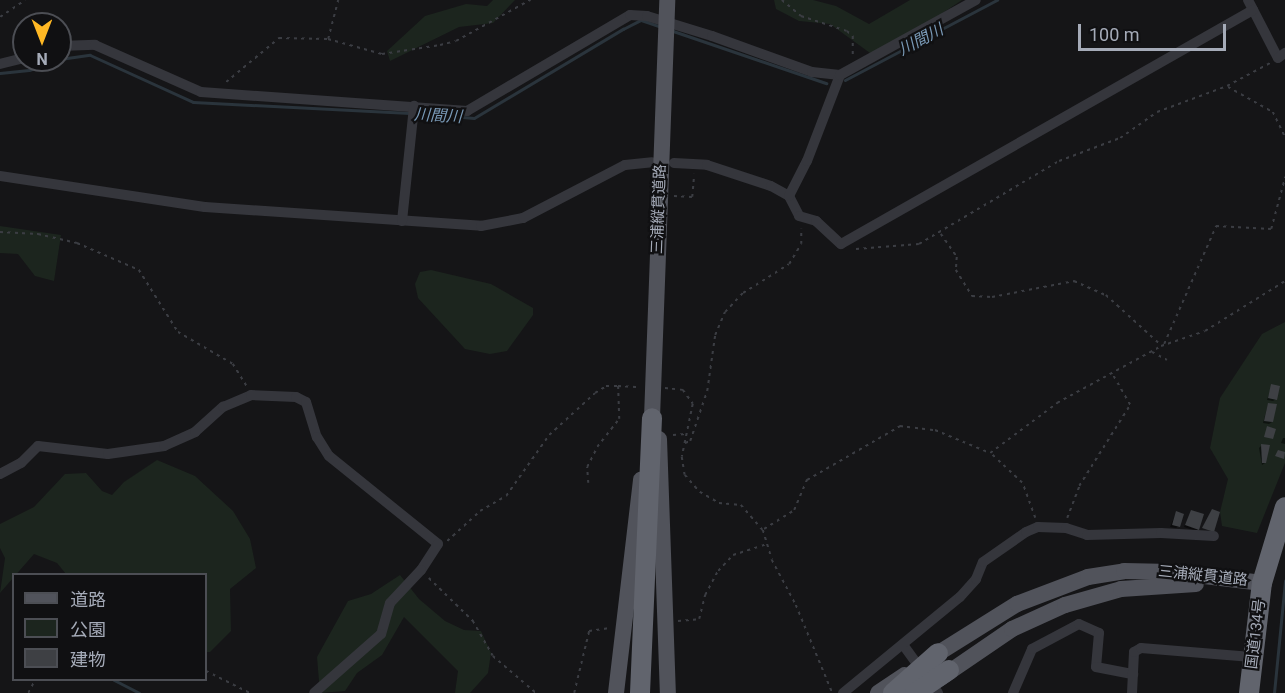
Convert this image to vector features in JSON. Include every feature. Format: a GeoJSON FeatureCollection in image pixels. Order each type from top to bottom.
{"type":"FeatureCollection","features":[{"type":"Feature","properties":{"kind":"highway"},"geometry":{"type":"LineString","coordinates":[[640,693],[652,418]]}},
{"type":"Feature","properties":{"kind":"highway","name":"国道134号"},"geometry":{"type":"LineString","coordinates":[[1249,693],[1262,583],[1285,507]]}},
{"type":"Feature","properties":{"kind":"highway"},"geometry":{"type":"LineString","coordinates":[[646,567],[646,693]]}},
{"type":"Feature","properties":{"kind":"highway"},"geometry":{"type":"LineString","coordinates":[[893,693],[938,653]]}},
{"type":"Feature","properties":{"kind":"highway"},"geometry":{"type":"LineString","coordinates":[[915,693],[949,670]]}},
{"type":"Feature","properties":{"kind":"main road","name":"三浦縦貫道路"},"geometry":{"type":"LineString","coordinates":[[652,418],[667,0]]}},
{"type":"Feature","properties":{"kind":"main road"},"geometry":{"type":"LineString","coordinates":[[653,360],[668,693]]}},
{"type":"Feature","properties":{"kind":"main road"},"geometry":{"type":"LineString","coordinates":[[616,693],[652,378]]}},
{"type":"Feature","properties":{"kind":"main road","name":"三浦縦貫道路"},"geometry":{"type":"LineString","coordinates":[[878,693],[1017,604],[1088,577],[1124,571],[1171,572],[1262,583]]}},
{"type":"Feature","properties":{"kind":"main road","name":"三浦縦貫道路"},"geometry":{"type":"LineString","coordinates":[[921,693],[949,670],[1038,616],[1099,594],[1166,584],[1239,587],[1262,583]]}},
{"type":"Feature","properties":{"kind":"street"},"geometry":{"type":"LineString","coordinates":[[72,46],[95,45],[201,92],[413,112],[467,111],[630,15],[647,16],[701,32],[812,72],[840,75],[976,0]]}},
{"type":"Feature","properties":{"kind":"street"},"geometry":{"type":"LineString","coordinates":[[674,163],[695,164],[733,173],[789,196],[799,216],[816,221],[841,244],[1251,5],[1282,56]]}},
{"type":"Feature","properties":{"kind":"street"},"geometry":{"type":"LineString","coordinates":[[789,196],[840,75]]}},
{"type":"Feature","properties":{"kind":"street"},"geometry":{"type":"LineString","coordinates":[[402,221],[413,112]]}},
{"type":"Feature","properties":{"kind":"street"},"geometry":{"type":"LineString","coordinates":[[0,176],[205,207],[402,221],[498,225],[523,218],[625,165],[652,162]]}},
{"type":"Feature","properties":{"kind":"street"},"geometry":{"type":"LineString","coordinates":[[0,474],[21,463],[38,446],[108,454],[164,446],[195,432],[223,407],[251,395],[296,397],[306,402],[317,437],[329,456],[438,544],[421,570],[390,603],[381,634],[314,693]]}},
{"type":"Feature","properties":{"kind":"street"},"geometry":{"type":"LineString","coordinates":[[843,693],[905,647],[960,597],[976,579],[983,562],[1038,527],[1066,528],[1087,535],[1161,532],[1214,536]]}},
{"type":"Feature","properties":{"kind":"street"},"geometry":{"type":"LineString","coordinates":[[1013,693],[1032,649],[1079,624],[1099,633],[1096,667],[1133,674]]}},
{"type":"Feature","properties":{"kind":"street"},"geometry":{"type":"LineString","coordinates":[[905,647],[939,693]]}},
{"type":"Feature","properties":{"kind":"street"},"geometry":{"type":"LineString","coordinates":[[1132,693],[1134,652],[1141,648],[1252,657]]}},
{"type":"Feature","properties":{"kind":"path"},"geometry":{"type":"LineString","coordinates":[[0,17],[25,0]]}},
{"type":"Feature","properties":{"kind":"path"},"geometry":{"type":"LineString","coordinates":[[328,39],[338,0]]}},
{"type":"Feature","properties":{"kind":"path"},"geometry":{"type":"LineString","coordinates":[[214,92],[279,38],[328,39],[382,54],[456,41],[530,0]]}},
{"type":"Feature","properties":{"kind":"path"},"geometry":{"type":"LineString","coordinates":[[782,0],[801,16],[847,31],[854,43],[852,68]]}},
{"type":"Feature","properties":{"kind":"path"},"geometry":{"type":"LineString","coordinates":[[841,244],[857,249],[903,248],[940,233],[1059,161],[1120,138],[1157,112],[1227,86],[1282,56]]}},
{"type":"Feature","properties":{"kind":"path"},"geometry":{"type":"LineString","coordinates":[[1227,86],[1273,112],[1285,136]]}},
{"type":"Feature","properties":{"kind":"path"},"geometry":{"type":"LineString","coordinates":[[670,196],[692,197],[695,164]]}},
{"type":"Feature","properties":{"kind":"path"},"geometry":{"type":"LineString","coordinates":[[1162,346],[1216,226],[1270,229],[1285,177]]}},
{"type":"Feature","properties":{"kind":"path"},"geometry":{"type":"LineString","coordinates":[[684,444],[690,441],[704,400],[715,335],[725,312],[743,293],[794,258],[801,244],[799,216]]}},
{"type":"Feature","properties":{"kind":"path"},"geometry":{"type":"LineString","coordinates":[[0,232],[38,234],[77,243],[139,270],[178,332],[233,364],[251,395]]}},
{"type":"Feature","properties":{"kind":"path"},"geometry":{"type":"LineString","coordinates":[[940,233],[957,257],[956,270],[972,296],[992,297],[1074,281],[1106,295],[1162,346]]}},
{"type":"Feature","properties":{"kind":"path"},"geometry":{"type":"LineString","coordinates":[[990,453],[1057,404],[1162,346],[1204,331],[1285,281]]}},
{"type":"Feature","properties":{"kind":"path"},"geometry":{"type":"LineString","coordinates":[[1151,352],[1167,360]]}},
{"type":"Feature","properties":{"kind":"path"},"geometry":{"type":"LineString","coordinates":[[1066,528],[1079,486],[1130,405],[1111,374]]}},
{"type":"Feature","properties":{"kind":"path"},"geometry":{"type":"LineString","coordinates":[[438,544],[506,496],[549,435],[596,393],[606,386],[623,386]]}},
{"type":"Feature","properties":{"kind":"path"},"geometry":{"type":"LineString","coordinates":[[588,483],[587,467],[597,447],[619,419],[618,386]]}},
{"type":"Feature","properties":{"kind":"path"},"geometry":{"type":"LineString","coordinates":[[674,388],[689,394],[693,404],[684,444],[685,475],[700,492],[719,503],[741,505],[763,530],[767,544],[823,664],[833,693]]}},
{"type":"Feature","properties":{"kind":"path"},"geometry":{"type":"LineString","coordinates":[[763,530],[794,510],[807,480],[900,426],[935,430],[990,453],[1022,483],[1038,527]]}},
{"type":"Feature","properties":{"kind":"path"},"geometry":{"type":"LineString","coordinates":[[666,435],[687,434]]}},
{"type":"Feature","properties":{"kind":"path"},"geometry":{"type":"LineString","coordinates":[[699,619],[705,595],[718,571],[733,555],[767,544]]}},
{"type":"Feature","properties":{"kind":"path"},"geometry":{"type":"LineString","coordinates":[[421,570],[473,621],[493,656],[536,693]]}},
{"type":"Feature","properties":{"kind":"path"},"geometry":{"type":"LineString","coordinates":[[574,693],[590,631]]}},
{"type":"Feature","properties":{"kind":"path"},"geometry":{"type":"LineString","coordinates":[[207,672],[250,693]]}},
{"type":"Feature","properties":{"kind":"green space"},"geometry":{"type":"Polygon","coordinates":[[[493,0],[515,0],[493,23],[459,27],[390,61],[387,51],[425,16],[466,4],[487,6],[493,0]]]}},
{"type":"Feature","properties":{"kind":"green space"},"geometry":{"type":"Polygon","coordinates":[[[774,0],[813,0],[836,6],[869,24],[910,0],[962,0],[901,41],[870,53],[830,24],[799,21],[776,9],[774,0]]]}},
{"type":"Feature","properties":{"kind":"green space"},"geometry":{"type":"Polygon","coordinates":[[[0,226],[61,235],[54,281],[35,276],[18,254],[0,253],[0,226]]]}},
{"type":"Feature","properties":{"kind":"green space"},"geometry":{"type":"Polygon","coordinates":[[[431,270],[491,284],[533,308],[533,315],[507,351],[490,354],[465,349],[418,298],[415,284],[420,272],[431,270]]]}},
{"type":"Feature","properties":{"kind":"green space"},"geometry":{"type":"Polygon","coordinates":[[[1285,322],[1285,463],[1257,533],[1222,526],[1220,512],[1228,479],[1210,448],[1220,398],[1262,334],[1285,322]]]}},
{"type":"Feature","properties":{"kind":"green space"},"geometry":{"type":"Polygon","coordinates":[[[157,460],[195,476],[233,511],[250,539],[256,568],[230,589],[231,631],[210,652],[207,652],[207,573],[65,573],[57,563],[34,554],[17,573],[12,573],[12,579],[0,593],[5,558],[0,548],[0,524],[34,507],[65,474],[86,473],[102,491],[112,495],[124,482],[157,460]]]}},
{"type":"Feature","properties":{"kind":"green space"},"geometry":{"type":"Polygon","coordinates":[[[400,575],[419,599],[445,621],[464,630],[481,631],[491,653],[488,673],[470,693],[455,693],[458,671],[404,617],[382,655],[357,673],[345,691],[320,693],[317,657],[348,601],[371,594],[400,575]]]}},
{"type":"Feature","properties":{"kind":"building"},"geometry":{"type":"Polygon","coordinates":[[[1271,384],[1280,386],[1277,400],[1268,398],[1271,384]]]}},
{"type":"Feature","properties":{"kind":"building"},"geometry":{"type":"Polygon","coordinates":[[[1268,403],[1277,404],[1273,422],[1264,421],[1268,403]]]}},
{"type":"Feature","properties":{"kind":"building"},"geometry":{"type":"Polygon","coordinates":[[[1267,426],[1276,429],[1273,439],[1264,437],[1267,426]]]}},
{"type":"Feature","properties":{"kind":"building"},"geometry":{"type":"Polygon","coordinates":[[[1261,444],[1270,445],[1266,463],[1262,463],[1261,444]]]}},
{"type":"Feature","properties":{"kind":"building"},"geometry":{"type":"Polygon","coordinates":[[[1278,450],[1285,452],[1284,459],[1275,456],[1278,450]]]}},
{"type":"Feature","properties":{"kind":"building"},"geometry":{"type":"Polygon","coordinates":[[[1212,509],[1220,512],[1214,532],[1202,528],[1212,509]]]}},
{"type":"Feature","properties":{"kind":"building"},"geometry":{"type":"Polygon","coordinates":[[[1191,510],[1204,514],[1199,530],[1185,525],[1191,510]]]}},
{"type":"Feature","properties":{"kind":"building"},"geometry":{"type":"Polygon","coordinates":[[[1176,511],[1184,514],[1180,527],[1172,525],[1176,511]]]}},
{"type":"Feature","properties":{"kind":"waterway","name":"川間川"},"geometry":{"type":"LineString","coordinates":[[845,80],[997,0]]}},
{"type":"Feature","properties":{"kind":"waterway","name":"川間川"},"geometry":{"type":"LineString","coordinates":[[417,113],[474,118],[641,20],[661,27]]}},
{"type":"Feature","properties":{"kind":"waterway","name":"川間川"},"geometry":{"type":"LineString","coordinates":[[673,31],[826,83]]}},
{"type":"Feature","properties":{"kind":"waterway","name":"川間川"},"geometry":{"type":"LineString","coordinates":[[72,57],[90,55],[193,102],[410,113]]}},
{"type":"Feature","properties":{"kind":"waterway","name":"川間川"},"geometry":{"type":"LineString","coordinates":[[0,73],[12,72]]}},
{"type":"Feature","properties":{"kind":"waterway"},"geometry":{"type":"LineString","coordinates":[[1274,693],[1285,581]]}},
{"type":"Feature","properties":{"kind":"waterway"},"geometry":{"type":"LineString","coordinates":[[116,681],[139,693]]}}]}
